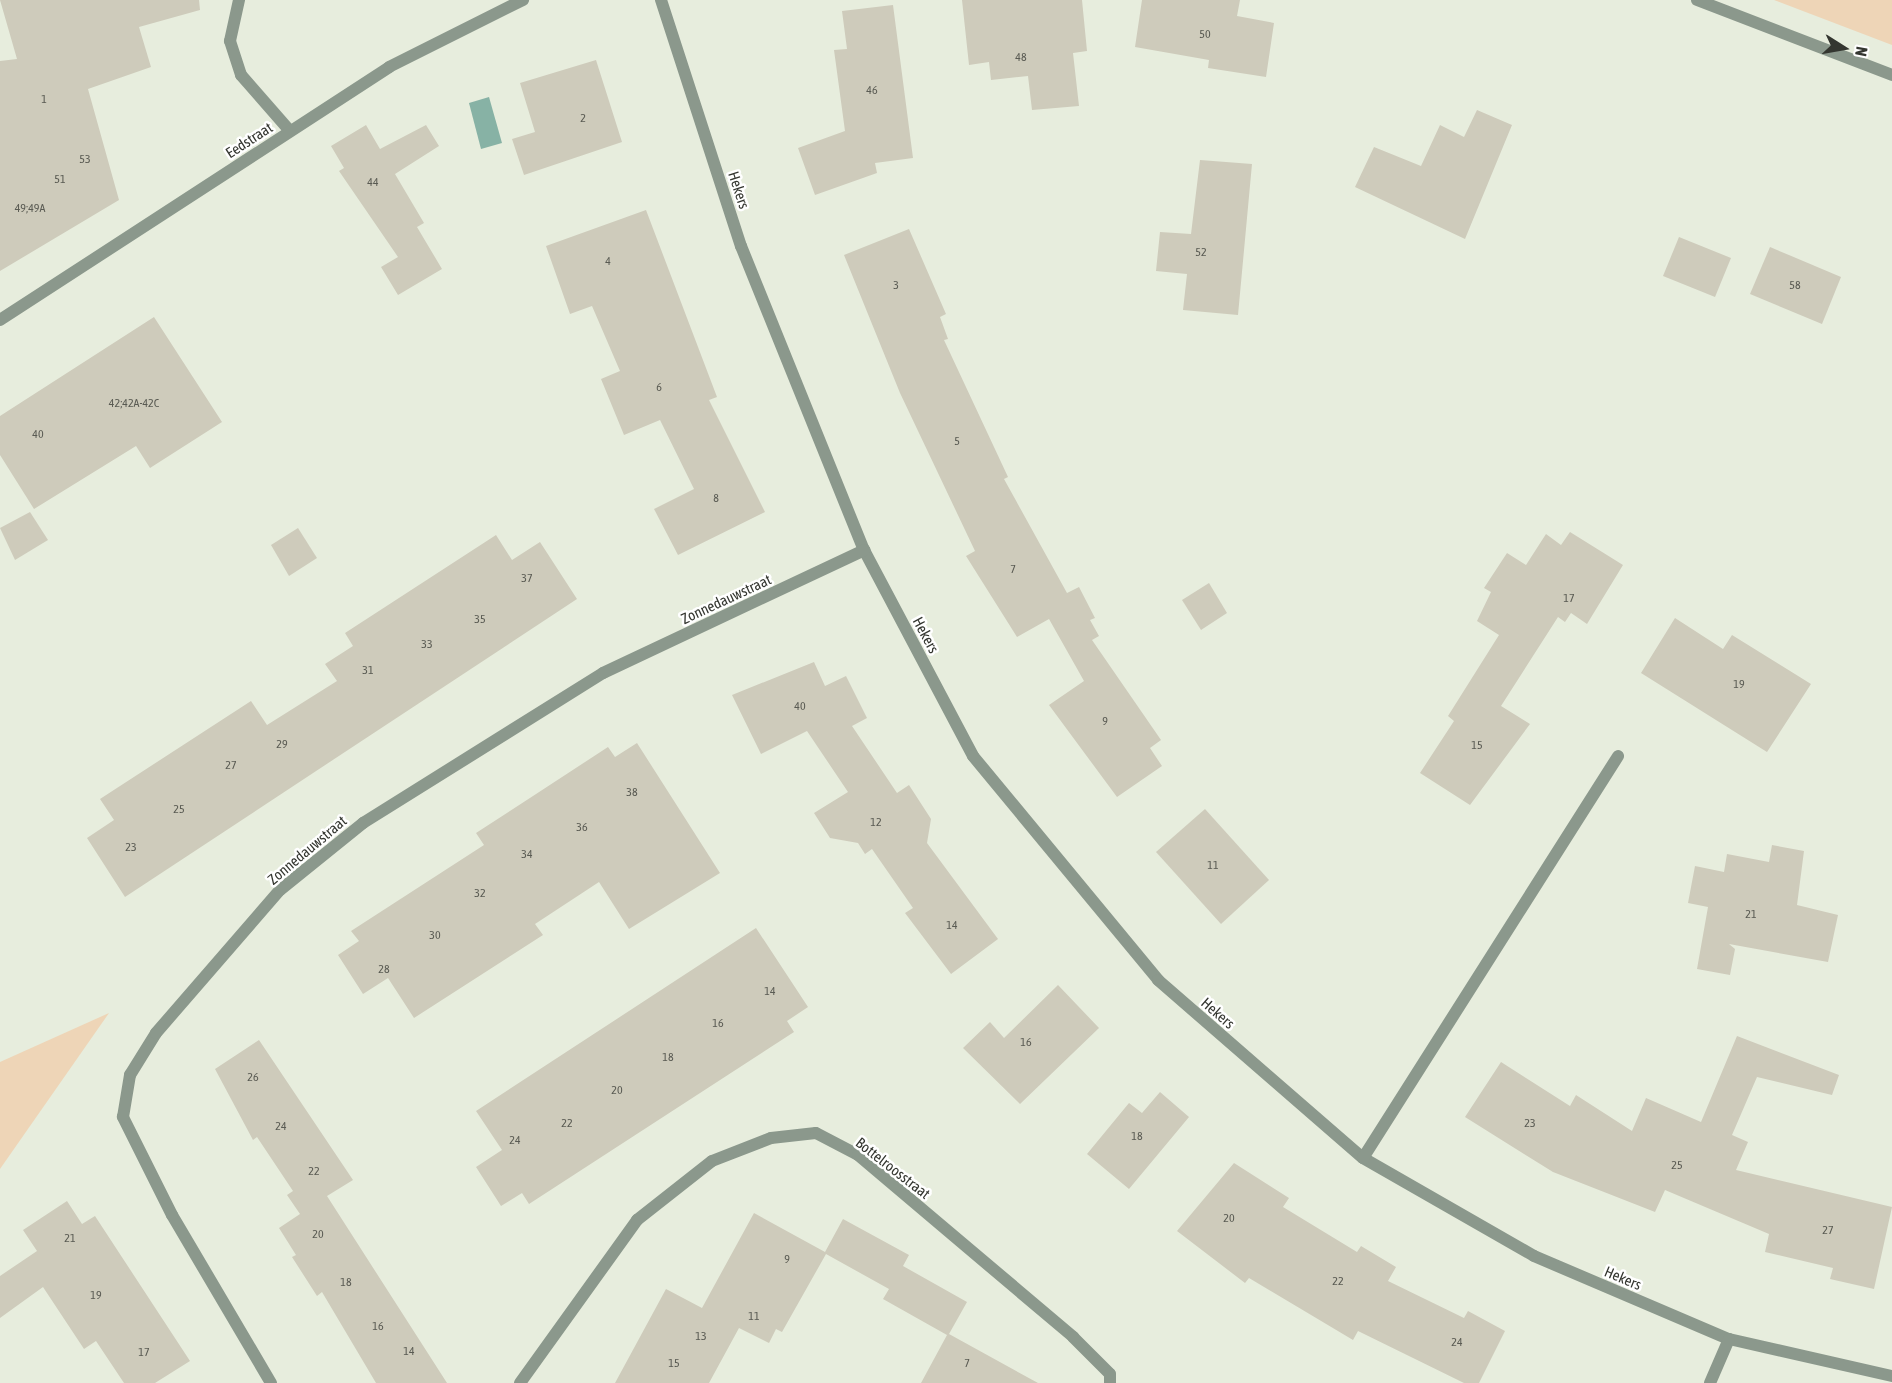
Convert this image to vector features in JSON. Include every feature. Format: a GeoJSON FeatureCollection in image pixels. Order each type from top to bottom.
{"type":"FeatureCollection","features":[{"type":"Feature","properties":{"kind":"street"},"geometry":{"type":"LineString","coordinates":[[239,0],[230,41],[241,75],[290,132]]}},
{"type":"Feature","properties":{"kind":"street","name":"Eedstraat"},"geometry":{"type":"LineString","coordinates":[[0,320],[389,67],[523,0]]}},
{"type":"Feature","properties":{"kind":"street","name":"Hekers"},"geometry":{"type":"LineString","coordinates":[[661,0],[741,246],[864,550],[981,765],[1158,980],[1363,1158],[1534,1256],[1729,1339],[1892,1376]]}},
{"type":"Feature","properties":{"kind":"street"},"geometry":{"type":"LineString","coordinates":[[1696,0],[1892,75]]}},
{"type":"Feature","properties":{"kind":"street","name":"Zonnedauwstraat"},"geometry":{"type":"LineString","coordinates":[[271,1383],[172,1215],[123,1117],[130,1075],[156,1033],[280,890],[363,823],[603,673],[864,550]]}},
{"type":"Feature","properties":{"kind":"street"},"geometry":{"type":"LineString","coordinates":[[1363,1158],[1618,756]]}},
{"type":"Feature","properties":{"kind":"street","name":"Bottelroosstraat"},"geometry":{"type":"LineString","coordinates":[[520,1383],[638,1220],[712,1161],[771,1138],[816,1133],[858,1155],[1064,1330],[1110,1374],[1110,1383]]}},
{"type":"Feature","properties":{"kind":"street"},"geometry":{"type":"LineString","coordinates":[[1710,1383],[1729,1339]]}},
{"type":"Feature","properties":{"kind":"shaded area"},"geometry":{"type":"Polygon","coordinates":[[[1774,0],[1892,0],[1892,45],[1774,0]]]}},
{"type":"Feature","properties":{"kind":"shaded area"},"geometry":{"type":"Polygon","coordinates":[[[109,1013],[0,1169],[0,1062],[109,1013]]]}},
{"type":"Feature","properties":{"kind":"water"},"geometry":{"type":"Polygon","coordinates":[[[489,97],[502,143],[481,149],[469,103],[489,97]]]}},
{"type":"Feature","properties":{"kind":"building"},"geometry":{"type":"Polygon","coordinates":[[[0,0],[199,0],[200,10],[139,27],[151,67],[88,89],[119,200],[0,271],[0,61],[17,59],[0,0]]]}},
{"type":"Feature","properties":{"kind":"building"},"geometry":{"type":"Polygon","coordinates":[[[962,0],[1082,0],[1087,51],[1073,53],[1079,106],[1032,110],[1028,76],[991,80],[989,62],[969,65],[962,0]]]}},
{"type":"Feature","properties":{"kind":"building"},"geometry":{"type":"Polygon","coordinates":[[[1142,0],[1240,0],[1237,16],[1274,23],[1266,77],[1208,68],[1209,60],[1135,47],[1142,0]]]}},
{"type":"Feature","properties":{"kind":"building"},"geometry":{"type":"Polygon","coordinates":[[[893,5],[913,158],[875,163],[877,173],[815,195],[798,148],[845,131],[834,50],[847,49],[842,11],[893,5]]]}},
{"type":"Feature","properties":{"kind":"building"},"geometry":{"type":"Polygon","coordinates":[[[596,60],[622,142],[524,175],[512,139],[535,132],[520,83],[596,60]]]}},
{"type":"Feature","properties":{"kind":"building"},"geometry":{"type":"Polygon","coordinates":[[[1477,110],[1512,125],[1465,239],[1355,187],[1374,147],[1421,166],[1440,125],[1464,137],[1477,110]]]}},
{"type":"Feature","properties":{"kind":"building"},"geometry":{"type":"Polygon","coordinates":[[[366,125],[380,149],[426,125],[439,146],[395,174],[424,223],[417,227],[442,269],[398,295],[381,267],[398,257],[339,171],[344,168],[331,146],[366,125]]]}},
{"type":"Feature","properties":{"kind":"building"},"geometry":{"type":"Polygon","coordinates":[[[1200,160],[1252,164],[1238,315],[1183,310],[1187,274],[1156,271],[1160,232],[1191,234],[1200,160]]]}},
{"type":"Feature","properties":{"kind":"building"},"geometry":{"type":"Polygon","coordinates":[[[646,210],[717,397],[709,400],[765,512],[678,555],[654,509],[694,489],[660,420],[624,435],[601,379],[620,371],[592,306],[570,314],[546,246],[646,210]]]}},
{"type":"Feature","properties":{"kind":"building"},"geometry":{"type":"Polygon","coordinates":[[[909,229],[946,314],[940,317],[948,339],[944,340],[1008,477],[1004,479],[1067,593],[1079,587],[1095,618],[1090,620],[1099,636],[1092,640],[1161,740],[1150,748],[1162,766],[1117,797],[1049,705],[1084,681],[1049,619],[1017,637],[966,556],[975,551],[900,393],[844,255],[909,229]]]}},
{"type":"Feature","properties":{"kind":"building"},"geometry":{"type":"Polygon","coordinates":[[[1679,237],[1731,258],[1715,297],[1663,276],[1679,237]]]}},
{"type":"Feature","properties":{"kind":"building"},"geometry":{"type":"Polygon","coordinates":[[[1770,247],[1841,277],[1822,324],[1750,294],[1770,247]]]}},
{"type":"Feature","properties":{"kind":"building"},"geometry":{"type":"Polygon","coordinates":[[[154,317],[222,422],[150,468],[136,446],[34,509],[0,455],[0,416],[154,317]]]}},
{"type":"Feature","properties":{"kind":"building"},"geometry":{"type":"Polygon","coordinates":[[[30,512],[48,540],[15,560],[0,528],[30,512]]]}},
{"type":"Feature","properties":{"kind":"building"},"geometry":{"type":"Polygon","coordinates":[[[298,528],[317,558],[289,576],[271,545],[298,528]]]}},
{"type":"Feature","properties":{"kind":"building"},"geometry":{"type":"Polygon","coordinates":[[[1570,532],[1623,565],[1587,624],[1571,613],[1565,622],[1558,617],[1501,706],[1530,724],[1470,805],[1420,773],[1454,721],[1448,716],[1499,635],[1477,621],[1491,592],[1484,588],[1507,553],[1526,565],[1546,534],[1561,545],[1570,532]]]}},
{"type":"Feature","properties":{"kind":"building"},"geometry":{"type":"Polygon","coordinates":[[[496,535],[512,560],[540,542],[577,599],[125,897],[87,838],[114,820],[100,799],[251,701],[267,725],[337,681],[325,664],[353,646],[345,633],[496,535]]]}},
{"type":"Feature","properties":{"kind":"building"},"geometry":{"type":"Polygon","coordinates":[[[1209,583],[1227,613],[1201,630],[1182,600],[1209,583]]]}},
{"type":"Feature","properties":{"kind":"building"},"geometry":{"type":"Polygon","coordinates":[[[1675,618],[1723,649],[1732,635],[1811,684],[1767,752],[1641,673],[1675,618]]]}},
{"type":"Feature","properties":{"kind":"building"},"geometry":{"type":"Polygon","coordinates":[[[814,662],[825,686],[846,676],[867,718],[852,726],[897,793],[909,785],[931,819],[927,843],[998,939],[951,974],[905,913],[913,908],[872,849],[865,854],[858,843],[830,838],[814,813],[848,792],[807,731],[761,754],[732,695],[814,662]]]}},
{"type":"Feature","properties":{"kind":"building"},"geometry":{"type":"Polygon","coordinates":[[[637,743],[720,873],[629,929],[599,882],[535,924],[543,935],[414,1018],[388,978],[363,994],[338,955],[359,941],[351,931],[484,845],[476,833],[608,747],[615,757],[637,743]]]}},
{"type":"Feature","properties":{"kind":"building"},"geometry":{"type":"Polygon","coordinates":[[[1205,809],[1269,880],[1221,924],[1156,852],[1205,809]]]}},
{"type":"Feature","properties":{"kind":"building"},"geometry":{"type":"Polygon","coordinates":[[[1772,845],[1804,851],[1797,905],[1838,915],[1828,962],[1729,944],[1735,949],[1730,975],[1697,969],[1708,907],[1688,903],[1695,866],[1724,872],[1727,854],[1769,862],[1772,845]]]}},
{"type":"Feature","properties":{"kind":"building"},"geometry":{"type":"Polygon","coordinates":[[[756,928],[808,1007],[787,1021],[794,1032],[529,1204],[522,1193],[501,1206],[476,1167],[502,1150],[476,1111],[756,928]]]}},
{"type":"Feature","properties":{"kind":"building"},"geometry":{"type":"Polygon","coordinates":[[[1058,985],[1099,1028],[1020,1104],[963,1048],[990,1022],[1004,1038],[1058,985]]]}},
{"type":"Feature","properties":{"kind":"building"},"geometry":{"type":"Polygon","coordinates":[[[1737,1036],[1839,1075],[1832,1095],[1757,1077],[1732,1135],[1748,1142],[1736,1170],[1892,1207],[1874,1289],[1830,1279],[1833,1268],[1765,1252],[1769,1234],[1665,1190],[1655,1212],[1553,1172],[1465,1117],[1501,1062],[1570,1106],[1576,1095],[1632,1131],[1646,1098],[1701,1122],[1737,1036]]]}},
{"type":"Feature","properties":{"kind":"building"},"geometry":{"type":"Polygon","coordinates":[[[259,1040],[353,1180],[327,1196],[447,1383],[376,1383],[322,1292],[317,1296],[292,1257],[296,1255],[279,1228],[300,1214],[287,1195],[293,1191],[257,1137],[253,1140],[215,1069],[259,1040]]]}},
{"type":"Feature","properties":{"kind":"building"},"geometry":{"type":"Polygon","coordinates":[[[1160,1092],[1189,1117],[1129,1189],[1087,1154],[1129,1103],[1142,1113],[1160,1092]]]}},
{"type":"Feature","properties":{"kind":"building"},"geometry":{"type":"Polygon","coordinates":[[[1234,1163],[1289,1198],[1283,1207],[1357,1252],[1361,1246],[1396,1267],[1388,1281],[1464,1318],[1468,1311],[1505,1331],[1479,1383],[1464,1383],[1358,1331],[1353,1340],[1249,1278],[1245,1283],[1177,1231],[1234,1163]]]}},
{"type":"Feature","properties":{"kind":"building"},"geometry":{"type":"Polygon","coordinates":[[[67,1201],[82,1224],[95,1216],[190,1361],[155,1383],[124,1383],[96,1341],[84,1349],[43,1287],[0,1318],[0,1276],[37,1251],[23,1230],[67,1201]]]}},
{"type":"Feature","properties":{"kind":"building"},"geometry":{"type":"Polygon","coordinates":[[[754,1213],[825,1252],[843,1219],[909,1255],[903,1266],[967,1302],[949,1334],[1038,1383],[921,1383],[947,1335],[883,1299],[889,1289],[826,1254],[782,1332],[776,1329],[769,1343],[739,1328],[709,1383],[615,1383],[666,1289],[702,1308],[754,1213]]]}}]}
